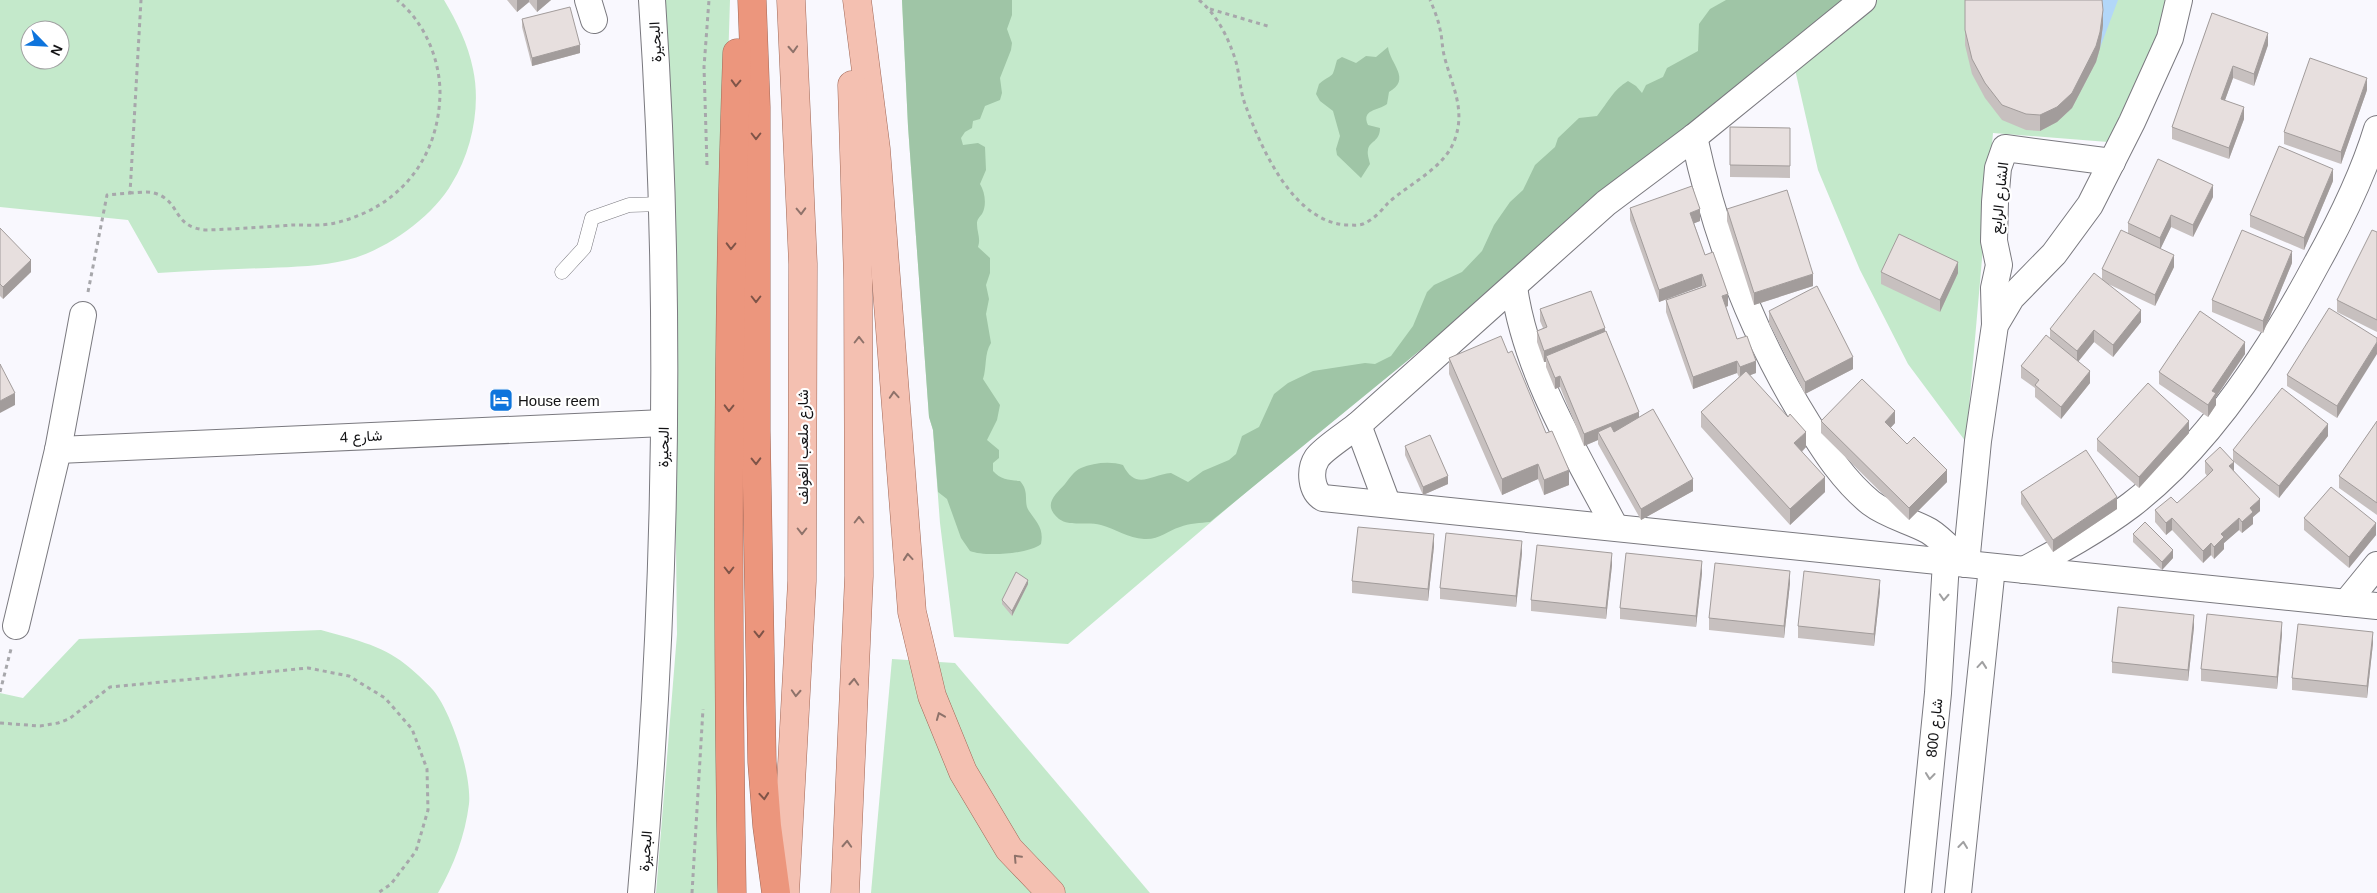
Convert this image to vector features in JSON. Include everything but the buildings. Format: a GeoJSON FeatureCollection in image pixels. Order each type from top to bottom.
{"type":"FeatureCollection","features":[{"type":"Feature","properties":{"kind":"highway"},"geometry":{"type":"LineString","coordinates":[[732,893],[728,461],[732,191],[739,9],[742,0]]}},
{"type":"Feature","properties":{"kind":"highway"},"geometry":{"type":"LineString","coordinates":[[752,0],[756,107],[758,568],[762,762],[767,826],[776,893]]}},
{"type":"Feature","properties":{"kind":"main road","name":"شارع ملعب الغولف"},"geometry":{"type":"LineString","coordinates":[[785,893],[802,543],[803,264],[791,0]]}},
{"type":"Feature","properties":{"kind":"main road"},"geometry":{"type":"LineString","coordinates":[[845,893],[859,576],[858,279],[850,0]]}},
{"type":"Feature","properties":{"kind":"main road"},"geometry":{"type":"LineString","coordinates":[[858,0],[876,149],[912,612],[932,696],[963,772],[1009,849],[1051,893]]}},
{"type":"Feature","properties":{"kind":"street","name":"البحيرة"},"geometry":{"type":"LineString","coordinates":[[641,893],[660,588],[664,423],[662,204],[652,0]]}},
{"type":"Feature","properties":{"kind":"street"},"geometry":{"type":"LineString","coordinates":[[1863,0],[1694,137],[1606,203],[1358,425],[1317,458],[1313,476],[1315,491],[1323,498],[1387,503],[2377,606]]}},
{"type":"Feature","properties":{"kind":"street","name":"الشارع الرابع"},"geometry":{"type":"LineString","coordinates":[[1995,325],[2011,298],[2054,254],[2085,212],[2132,122],[2170,38],[2179,0]]}},
{"type":"Feature","properties":{"kind":"street"},"geometry":{"type":"LineString","coordinates":[[2024,570],[2075,542],[2132,504],[2188,452],[2242,386],[2287,320],[2339,224],[2371,149],[2377,128]]}},
{"type":"Feature","properties":{"kind":"street"},"geometry":{"type":"LineString","coordinates":[[1694,137],[1702,174],[1743,297],[1763,345],[1798,408],[1835,468],[1872,504],[1931,532],[1956,563]]}},
{"type":"Feature","properties":{"kind":"street","name":"الشارع الرابع"},"geometry":{"type":"LineString","coordinates":[[1956,563],[1978,441],[1995,325],[1994,288],[1999,265],[1994,241],[1995,202],[1998,168],[2005,148],[2112,162]]}},
{"type":"Feature","properties":{"kind":"street"},"geometry":{"type":"LineString","coordinates":[[1514,287],[1518,319],[1559,422],[1615,527]]}},
{"type":"Feature","properties":{"kind":"street"},"geometry":{"type":"LineString","coordinates":[[16,626],[58,450],[83,315]]}},
{"type":"Feature","properties":{"kind":"street","name":"شارع 4"},"geometry":{"type":"LineString","coordinates":[[58,450],[664,423]]}},
{"type":"Feature","properties":{"kind":"street"},"geometry":{"type":"LineString","coordinates":[[1358,425],[1387,503]]}},
{"type":"Feature","properties":{"kind":"street","name":"شارع 800"},"geometry":{"type":"LineString","coordinates":[[1918,893],[1938,693],[1956,563]]}},
{"type":"Feature","properties":{"kind":"street"},"geometry":{"type":"LineString","coordinates":[[2346,603],[2377,566]]}},
{"type":"Feature","properties":{"kind":"street"},"geometry":{"type":"LineString","coordinates":[[1958,893],[1992,567]]}},
{"type":"Feature","properties":{"kind":"street"},"geometry":{"type":"LineString","coordinates":[[1938,693],[1979,696]]}},
{"type":"Feature","properties":{"kind":"lane"},"geometry":{"type":"LineString","coordinates":[[562,272],[584,248],[592,218],[629,205],[662,204]]}},
{"type":"Feature","properties":{"kind":"path"},"geometry":{"type":"LineString","coordinates":[[130,193],[141,0]]}},
{"type":"Feature","properties":{"kind":"path"},"geometry":{"type":"LineString","coordinates":[[83,315],[107,195],[152,193],[164,198],[178,213],[184,223],[192,229],[206,230],[333,223],[371,211],[403,187],[427,155],[439,117],[440,77],[428,39],[406,7],[397,0]]}},
{"type":"Feature","properties":{"kind":"path"},"geometry":{"type":"LineString","coordinates":[[1199,0],[1210,9],[1233,52],[1240,74],[1244,102],[1260,141],[1281,179],[1295,198],[1327,222],[1354,226],[1365,223],[1403,189],[1432,170],[1450,149],[1459,128],[1459,99],[1444,55],[1440,28],[1430,0]]}},
{"type":"Feature","properties":{"kind":"path"},"geometry":{"type":"LineString","coordinates":[[1210,9],[1271,27]]}},
{"type":"Feature","properties":{"kind":"path"},"geometry":{"type":"LineString","coordinates":[[0,692],[16,626]]}},
{"type":"Feature","properties":{"kind":"path"},"geometry":{"type":"LineString","coordinates":[[0,723],[40,726],[58,723],[69,719],[110,687],[308,668],[349,676],[385,698],[407,723],[412,729],[427,769],[428,810],[416,851],[391,884],[378,893]]}},
{"type":"Feature","properties":{"kind":"green space"},"geometry":{"type":"Polygon","coordinates":[[[0,0],[444,0],[458,25],[473,69],[476,98],[473,128],[465,157],[444,196],[407,231],[362,256],[337,262],[308,266],[158,273],[128,220],[0,207],[0,0]]]}},
{"type":"Feature","properties":{"kind":"green space"},"geometry":{"type":"Polygon","coordinates":[[[664,0],[730,0],[721,287],[720,867],[717,893],[656,893],[677,634],[671,111],[664,0]]]}},
{"type":"Feature","properties":{"kind":"green space"},"geometry":{"type":"Polygon","coordinates":[[[902,0],[1849,0],[1251,488],[1068,644],[954,637],[940,523],[933,430],[929,417],[908,126],[902,0]]]}},
{"type":"Feature","properties":{"kind":"green space"},"geometry":{"type":"Polygon","coordinates":[[[902,0],[1012,0],[1012,15],[1007,29],[1012,43],[1000,78],[1002,93],[1000,100],[985,106],[980,119],[973,121],[972,128],[965,132],[961,138],[963,145],[978,143],[985,147],[986,170],[980,184],[985,203],[977,224],[978,247],[990,258],[990,273],[986,285],[989,299],[986,314],[991,343],[987,352],[983,379],[1000,405],[997,420],[987,440],[999,450],[999,458],[993,463],[993,471],[1002,478],[1020,481],[1025,489],[1027,508],[1041,530],[1041,544],[1027,550],[1007,554],[986,554],[970,551],[961,538],[947,499],[938,492],[933,430],[929,417],[908,126],[902,0]]]}},
{"type":"Feature","properties":{"kind":"green space"},"geometry":{"type":"Polygon","coordinates":[[[1726,0],[1849,0],[1210,522],[1187,525],[1159,537],[1144,539],[1133,537],[1101,525],[1068,523],[1059,519],[1054,514],[1051,505],[1054,496],[1078,469],[1096,464],[1113,463],[1123,465],[1133,478],[1144,480],[1171,473],[1188,482],[1203,471],[1229,460],[1236,454],[1242,436],[1259,427],[1274,394],[1288,383],[1313,371],[1365,363],[1375,364],[1391,356],[1413,326],[1427,292],[1434,285],[1462,272],[1482,251],[1494,225],[1510,202],[1523,190],[1535,165],[1555,147],[1558,138],[1579,118],[1597,116],[1614,92],[1628,81],[1642,93],[1646,85],[1663,77],[1667,68],[1698,51],[1699,24],[1710,9],[1726,0]]]}},
{"type":"Feature","properties":{"kind":"green space"},"geometry":{"type":"Polygon","coordinates":[[[1874,0],[2166,0],[2156,39],[2108,142],[1993,133],[1966,442],[1908,364],[1860,270],[1818,170],[1794,65],[1874,0]]]}},
{"type":"Feature","properties":{"kind":"green space"},"geometry":{"type":"Polygon","coordinates":[[[1388,47],[1398,71],[1399,82],[1389,92],[1387,104],[1372,111],[1367,116],[1368,125],[1380,128],[1380,133],[1369,147],[1370,164],[1361,178],[1337,155],[1336,149],[1340,136],[1333,111],[1320,101],[1316,94],[1319,84],[1333,73],[1337,60],[1342,57],[1356,63],[1366,56],[1376,57],[1388,47]]]}},
{"type":"Feature","properties":{"kind":"green space"},"geometry":{"type":"Polygon","coordinates":[[[321,630],[365,643],[396,657],[433,690],[447,713],[464,761],[469,804],[458,850],[438,893],[0,893],[0,693],[23,698],[79,639],[321,630]]]}},
{"type":"Feature","properties":{"kind":"green space"},"geometry":{"type":"Polygon","coordinates":[[[892,659],[955,663],[1150,893],[871,893],[892,659]]]}},
{"type":"Feature","properties":{"kind":"water"},"geometry":{"type":"Polygon","coordinates":[[[2102,0],[2118,0],[2100,48],[2102,0]]]}},
{"type":"Feature","properties":{"kind":"place","name":"House reem"},"geometry":{"type":"Point","coordinates":[501,400]}}]}
